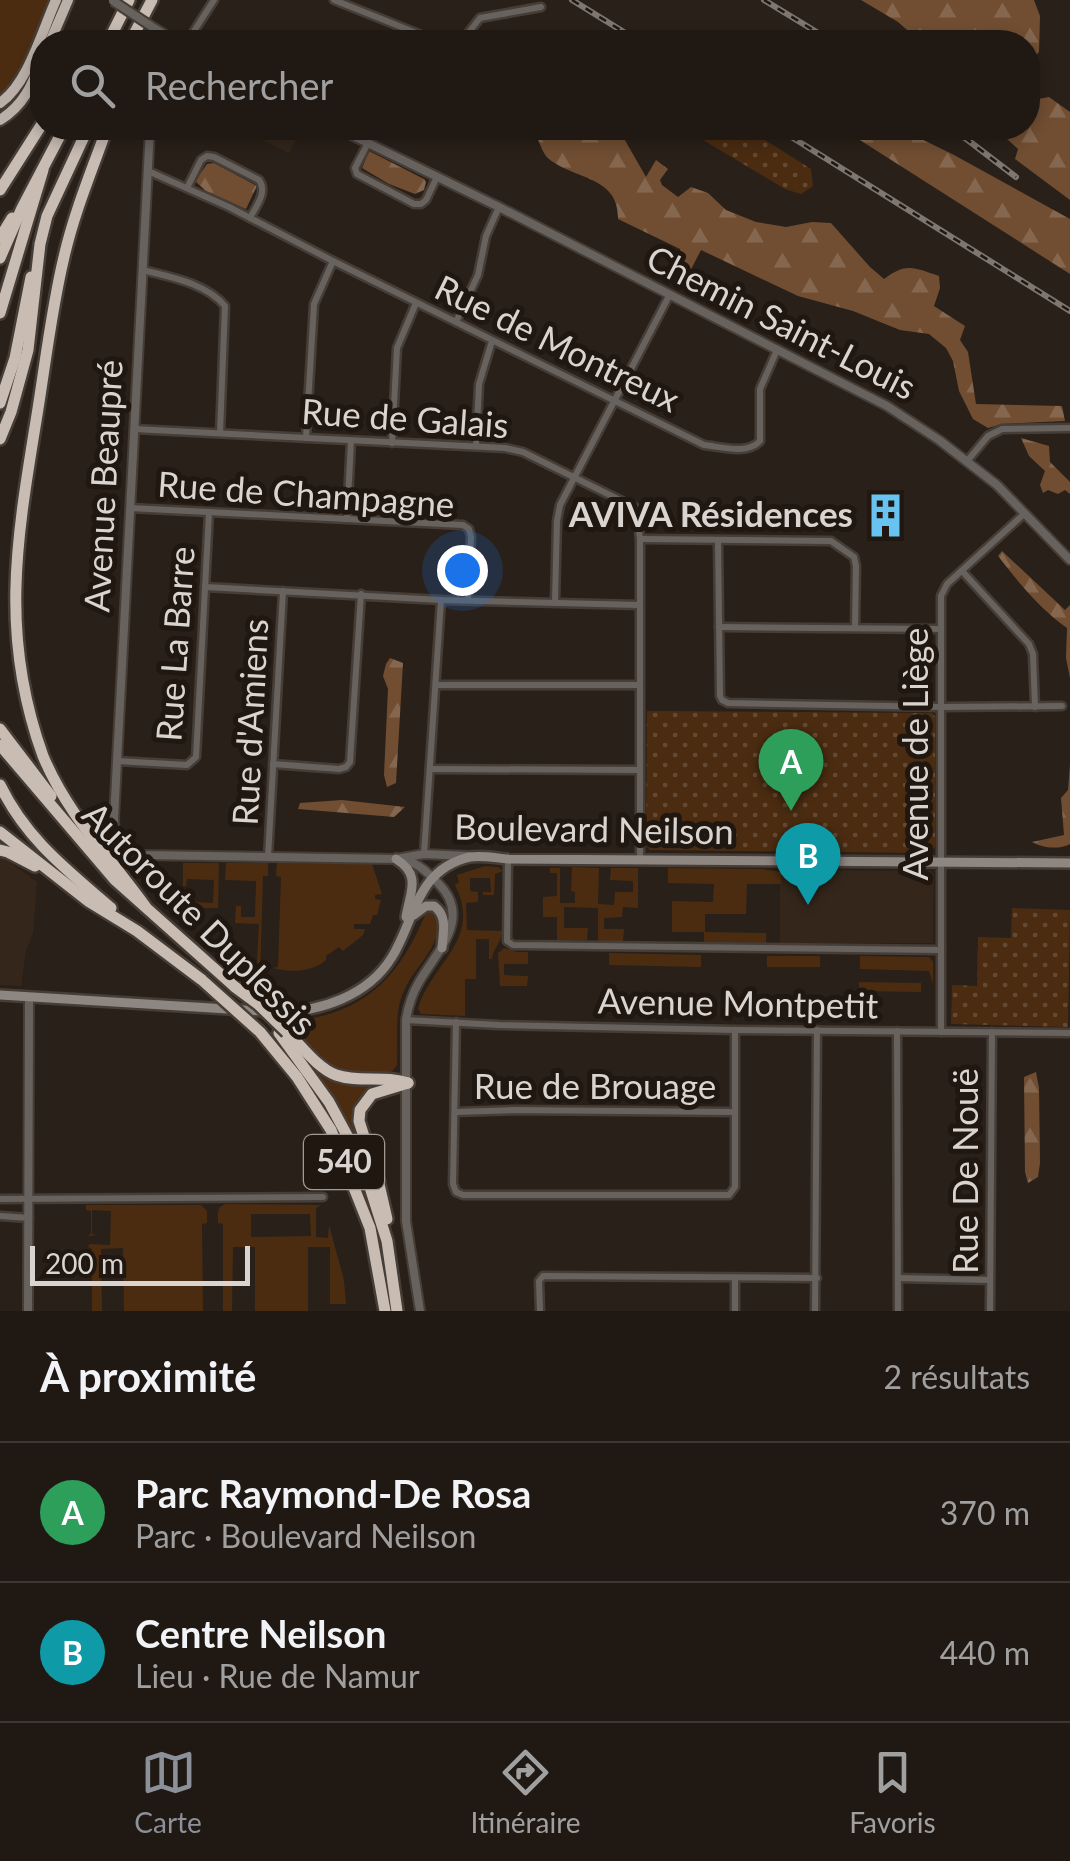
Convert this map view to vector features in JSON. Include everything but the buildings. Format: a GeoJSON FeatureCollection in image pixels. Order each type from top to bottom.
{"type":"FeatureCollection","features":[{"type":"Feature","properties":{"kind":"highway"},"geometry":{"type":"LineString","coordinates":[[43,30],[56,0]]}},
{"type":"Feature","properties":{"kind":"highway"},"geometry":{"type":"LineString","coordinates":[[55,30],[68,0]]}},
{"type":"Feature","properties":{"kind":"highway"},"geometry":{"type":"LineString","coordinates":[[113,30],[129,0]]}},
{"type":"Feature","properties":{"kind":"highway"},"geometry":{"type":"LineString","coordinates":[[137,30],[152,0]]}},
{"type":"Feature","properties":{"kind":"highway"},"geometry":{"type":"LineString","coordinates":[[0,103],[21,80],[30,59]]}},
{"type":"Feature","properties":{"kind":"highway"},"geometry":{"type":"LineString","coordinates":[[0,120],[24,100],[30,87]]}},
{"type":"Feature","properties":{"kind":"highway"},"geometry":{"type":"LineString","coordinates":[[0,190],[32,140]]}},
{"type":"Feature","properties":{"kind":"highway"},"geometry":{"type":"LineString","coordinates":[[0,258],[58,140]]}},
{"type":"Feature","properties":{"kind":"highway"},"geometry":{"type":"LineString","coordinates":[[0,402],[15,358],[40,244],[60,185],[82,140]]}},
{"type":"Feature","properties":{"kind":"highway"},"geometry":{"type":"LineString","coordinates":[[104,140],[76,214],[60,274],[15,546],[11,613],[20,687],[42,755],[69,806],[145,906]]}},
{"type":"Feature","properties":{"kind":"highway"},"geometry":{"type":"LineString","coordinates":[[0,314],[43,170]]}},
{"type":"Feature","properties":{"kind":"highway"},"geometry":{"type":"LineString","coordinates":[[0,238],[22,208]]}},
{"type":"Feature","properties":{"kind":"highway"},"geometry":{"type":"LineString","coordinates":[[2,434],[28,350],[40,244]]}},
{"type":"Feature","properties":{"kind":"highway"},"geometry":{"type":"LineString","coordinates":[[2,737],[88,849]]}},
{"type":"Feature","properties":{"kind":"highway","name":"Autoroute Duplessis"},"geometry":{"type":"LineString","coordinates":[[2,737],[10,758],[115,880],[283,1033],[363,1165],[388,1241],[399,1311]]}},
{"type":"Feature","properties":{"kind":"highway"},"geometry":{"type":"LineString","coordinates":[[0,784],[16,815],[39,844],[137,931]]}},
{"type":"Feature","properties":{"kind":"highway"},"geometry":{"type":"LineString","coordinates":[[0,836],[88,901]]}},
{"type":"Feature","properties":{"kind":"highway","name":"Autoroute Duplessis"},"geometry":{"type":"LineString","coordinates":[[0,836],[202,980],[260,1032],[297,1077],[331,1130],[370,1228],[385,1311]]}},
{"type":"Feature","properties":{"kind":"highway"},"geometry":{"type":"LineString","coordinates":[[0,850],[47,873]]}},
{"type":"Feature","properties":{"kind":"highway"},"geometry":{"type":"LineString","coordinates":[[283,1033],[332,1073],[351,1078],[394,1078],[408,1083]]}},
{"type":"Feature","properties":{"kind":"highway"},"geometry":{"type":"LineString","coordinates":[[399,1311],[394,1246],[359,1121],[360,1110],[372,1094],[408,1083]]}},
{"type":"Feature","properties":{"kind":"main road","name":"Boulevard Neilson"},"geometry":{"type":"LineString","coordinates":[[472,856],[1070,863]]}},
{"type":"Feature","properties":{"kind":"main road"},"geometry":{"type":"LineString","coordinates":[[0,996],[239,1010],[303,1010],[337,1001],[364,986],[393,956],[422,891],[433,878],[451,864],[472,856]]}},
{"type":"Feature","properties":{"kind":"main road"},"geometry":{"type":"LineString","coordinates":[[396,858],[412,875],[404,930]]}},
{"type":"Feature","properties":{"kind":"main road"},"geometry":{"type":"LineString","coordinates":[[404,930],[417,911],[434,906],[442,916],[442,948]]}},
{"type":"Feature","properties":{"kind":"street"},"geometry":{"type":"LineString","coordinates":[[195,30],[214,0]]}},
{"type":"Feature","properties":{"kind":"street"},"geometry":{"type":"LineString","coordinates":[[334,0],[410,30]]}},
{"type":"Feature","properties":{"kind":"street"},"geometry":{"type":"LineString","coordinates":[[112,1],[157,30]]}},
{"type":"Feature","properties":{"kind":"street"},"geometry":{"type":"LineString","coordinates":[[469,30],[480,18],[542,7]]}},
{"type":"Feature","properties":{"kind":"street","name":"Avenue Beaupré"},"geometry":{"type":"LineString","coordinates":[[121,845],[114,828],[149,140]]}},
{"type":"Feature","properties":{"kind":"street","name":"Chemin Saint-Louis"},"geometry":{"type":"LineString","coordinates":[[362,140],[887,406],[968,460],[1070,560]]}},
{"type":"Feature","properties":{"kind":"street"},"geometry":{"type":"LineString","coordinates":[[368,143],[355,168],[357,174],[414,204],[426,200],[437,177]]}},
{"type":"Feature","properties":{"kind":"street"},"geometry":{"type":"LineString","coordinates":[[187,188],[207,156],[230,165],[263,186],[250,218]]}},
{"type":"Feature","properties":{"kind":"street","name":"Rue de Montreux"},"geometry":{"type":"LineString","coordinates":[[148,172],[250,218],[704,445],[753,448],[760,440],[760,389],[777,350]]}},
{"type":"Feature","properties":{"kind":"street"},"geometry":{"type":"LineString","coordinates":[[456,322],[478,275],[486,236],[499,207]]}},
{"type":"Feature","properties":{"kind":"street"},"geometry":{"type":"LineString","coordinates":[[306,438],[314,304],[333,261]]}},
{"type":"Feature","properties":{"kind":"street"},"geometry":{"type":"LineString","coordinates":[[143,270],[193,285],[225,306],[220,433]]}},
{"type":"Feature","properties":{"kind":"street"},"geometry":{"type":"LineString","coordinates":[[555,601],[558,512],[669,296]]}},
{"type":"Feature","properties":{"kind":"street"},"geometry":{"type":"LineString","coordinates":[[392,442],[397,348],[416,303]]}},
{"type":"Feature","properties":{"kind":"street"},"geometry":{"type":"LineString","coordinates":[[476,446],[479,384],[492,340]]}},
{"type":"Feature","properties":{"kind":"street"},"geometry":{"type":"LineString","coordinates":[[968,460],[988,436],[1002,429],[1070,428]]}},
{"type":"Feature","properties":{"kind":"street","name":"Rue de Galais"},"geometry":{"type":"LineString","coordinates":[[134,429],[476,446],[523,452],[636,508],[640,539]]}},
{"type":"Feature","properties":{"kind":"street"},"geometry":{"type":"LineString","coordinates":[[347,519],[351,441]]}},
{"type":"Feature","properties":{"kind":"street","name":"Rue de Champagne"},"geometry":{"type":"LineString","coordinates":[[130,508],[462,526],[470,536],[468,600]]}},
{"type":"Feature","properties":{"kind":"street","name":"Rue La Barre"},"geometry":{"type":"LineString","coordinates":[[117,761],[186,764],[196,757],[208,512]]}},
{"type":"Feature","properties":{"kind":"street","name":"Avenue de Liège"},"geometry":{"type":"LineString","coordinates":[[940,1032],[943,590],[1026,513]]}},
{"type":"Feature","properties":{"kind":"street"},"geometry":{"type":"LineString","coordinates":[[640,860],[640,539],[832,540],[854,557],[855,628]]}},
{"type":"Feature","properties":{"kind":"street"},"geometry":{"type":"LineString","coordinates":[[718,540],[722,700],[942,708],[1062,706]]}},
{"type":"Feature","properties":{"kind":"street"},"geometry":{"type":"LineString","coordinates":[[962,571],[1029,644],[1036,707]]}},
{"type":"Feature","properties":{"kind":"street"},"geometry":{"type":"LineString","coordinates":[[205,587],[440,600],[639,605]]}},
{"type":"Feature","properties":{"kind":"street","name":"Rue d'Amiens"},"geometry":{"type":"LineString","coordinates":[[268,857],[283,591]]}},
{"type":"Feature","properties":{"kind":"street"},"geometry":{"type":"LineString","coordinates":[[273,764],[339,769],[350,762],[360,594]]}},
{"type":"Feature","properties":{"kind":"street"},"geometry":{"type":"LineString","coordinates":[[424,854],[440,600]]}},
{"type":"Feature","properties":{"kind":"street"},"geometry":{"type":"LineString","coordinates":[[719,627],[940,629]]}},
{"type":"Feature","properties":{"kind":"street"},"geometry":{"type":"LineString","coordinates":[[436,685],[638,685]]}},
{"type":"Feature","properties":{"kind":"street"},"geometry":{"type":"LineString","coordinates":[[430,769],[639,770]]}},
{"type":"Feature","properties":{"kind":"street","name":"Boulevard Neilson"},"geometry":{"type":"LineString","coordinates":[[121,845],[129,852],[143,855],[472,856]]}},
{"type":"Feature","properties":{"kind":"street"},"geometry":{"type":"LineString","coordinates":[[396,858],[414,862],[433,878],[444,889],[452,913],[451,928],[418,982],[406,1020],[406,1221],[420,1311]]}},
{"type":"Feature","properties":{"kind":"street"},"geometry":{"type":"LineString","coordinates":[[508,859],[507,941],[513,945],[941,950]]}},
{"type":"Feature","properties":{"kind":"street"},"geometry":{"type":"LineString","coordinates":[[28,998],[28,1311]]}},
{"type":"Feature","properties":{"kind":"street","name":"Avenue Montpetit"},"geometry":{"type":"LineString","coordinates":[[406,1020],[735,1030],[1070,1033]]}},
{"type":"Feature","properties":{"kind":"street"},"geometry":{"type":"LineString","coordinates":[[456,1022],[453,1184],[462,1196],[729,1194],[735,1188],[735,1030]]}},
{"type":"Feature","properties":{"kind":"street"},"geometry":{"type":"LineString","coordinates":[[815,1311],[817,1030]]}},
{"type":"Feature","properties":{"kind":"street"},"geometry":{"type":"LineString","coordinates":[[897,1032],[898,1311]]}},
{"type":"Feature","properties":{"kind":"street","name":"Rue De Nouë"},"geometry":{"type":"LineString","coordinates":[[990,1311],[992,1032]]}},
{"type":"Feature","properties":{"kind":"street","name":"Rue de Brouage"},"geometry":{"type":"LineString","coordinates":[[456,1112],[734,1112]]}},
{"type":"Feature","properties":{"kind":"street"},"geometry":{"type":"LineString","coordinates":[[0,1199],[322,1197]]}},
{"type":"Feature","properties":{"kind":"street"},"geometry":{"type":"LineString","coordinates":[[0,1216],[30,1218]]}},
{"type":"Feature","properties":{"kind":"street"},"geometry":{"type":"LineString","coordinates":[[540,1311],[539,1281],[543,1276],[817,1278]]}},
{"type":"Feature","properties":{"kind":"street"},"geometry":{"type":"LineString","coordinates":[[735,1278],[735,1311]]}},
{"type":"Feature","properties":{"kind":"street"},"geometry":{"type":"LineString","coordinates":[[898,1278],[990,1280]]}},
{"type":"Feature","properties":{"kind":"shaded area"},"geometry":{"type":"Polygon","coordinates":[[[0,0],[51,0],[38,30],[30,30],[30,49],[17,80],[0,98],[0,0]]]}},
{"type":"Feature","properties":{"kind":"shaded area"},"geometry":{"type":"Polygon","coordinates":[[[263,140],[296,140],[289,153],[263,140]]]}},
{"type":"Feature","properties":{"kind":"shaded area"},"geometry":{"type":"Polygon","coordinates":[[[703,140],[765,140],[811,169],[813,186],[801,194],[785,189],[703,140]]]}},
{"type":"Feature","properties":{"kind":"shaded area"},"geometry":{"type":"Polygon","coordinates":[[[647,711],[932,713],[935,847],[928,853],[650,850],[646,846],[647,711]]]}},
{"type":"Feature","properties":{"kind":"shaded area"},"geometry":{"type":"Polygon","coordinates":[[[0,855],[37,882],[33,933],[21,986],[0,985],[0,855]]]}},
{"type":"Feature","properties":{"kind":"shaded area"},"geometry":{"type":"Polygon","coordinates":[[[183,863],[219,863],[218,908],[194,908],[193,902],[213,903],[214,880],[187,879],[183,886],[183,863]]]}},
{"type":"Feature","properties":{"kind":"shaded area"},"geometry":{"type":"Polygon","coordinates":[[[226,863],[268,863],[268,876],[263,876],[260,978],[240,963],[257,962],[259,924],[235,923],[236,906],[241,906],[241,917],[255,917],[256,881],[225,880],[226,863]]]}},
{"type":"Feature","properties":{"kind":"shaded area"},"geometry":{"type":"Polygon","coordinates":[[[277,863],[372,864],[382,894],[375,895],[375,899],[381,900],[377,915],[373,915],[370,924],[354,924],[354,929],[365,929],[363,935],[343,951],[339,947],[321,964],[301,970],[273,968],[278,967],[281,877],[276,876],[277,863]]]}},
{"type":"Feature","properties":{"kind":"shaded area"},"geometry":{"type":"Polygon","coordinates":[[[485,866],[503,871],[495,874],[494,895],[483,895],[491,892],[490,878],[470,878],[470,891],[478,892],[478,902],[466,903],[467,930],[502,931],[492,959],[489,939],[476,939],[476,979],[465,979],[465,1016],[421,1014],[418,1009],[424,993],[452,950],[463,921],[455,885],[459,882],[457,875],[485,866]]]}},
{"type":"Feature","properties":{"kind":"shaded area"},"geometry":{"type":"Polygon","coordinates":[[[572,867],[599,868],[598,904],[614,905],[615,892],[633,892],[633,881],[610,880],[611,868],[638,868],[638,908],[623,907],[622,917],[604,918],[604,929],[624,929],[623,941],[598,941],[598,908],[564,907],[564,928],[588,928],[587,940],[557,940],[557,917],[543,917],[543,897],[557,896],[557,873],[550,873],[550,868],[560,868],[560,903],[575,903],[572,867]]]}},
{"type":"Feature","properties":{"kind":"shaded area"},"geometry":{"type":"Polygon","coordinates":[[[668,868],[781,872],[781,884],[747,884],[746,914],[705,914],[705,932],[766,933],[766,943],[704,942],[704,932],[672,932],[672,901],[713,902],[714,884],[668,883],[668,868]]]}},
{"type":"Feature","properties":{"kind":"shaded area"},"geometry":{"type":"Polygon","coordinates":[[[780,870],[931,871],[933,943],[780,943],[780,870]]]}},
{"type":"Feature","properties":{"kind":"shaded area"},"geometry":{"type":"Polygon","coordinates":[[[1012,908],[1070,910],[1068,1027],[951,1024],[952,985],[977,986],[978,937],[1011,938],[1012,908]]]}},
{"type":"Feature","properties":{"kind":"shaded area"},"geometry":{"type":"Polygon","coordinates":[[[426,913],[439,914],[439,926],[400,1001],[397,1065],[391,1072],[354,1074],[330,1066],[282,1022],[334,1013],[373,992],[402,958],[426,913]]]}},
{"type":"Feature","properties":{"kind":"shaded area"},"geometry":{"type":"Polygon","coordinates":[[[504,948],[528,952],[528,964],[504,964],[504,975],[528,976],[527,986],[500,986],[498,953],[504,948]]]}},
{"type":"Feature","properties":{"kind":"shaded area"},"geometry":{"type":"Polygon","coordinates":[[[609,953],[701,955],[701,967],[609,965],[609,953]]]}},
{"type":"Feature","properties":{"kind":"shaded area"},"geometry":{"type":"Polygon","coordinates":[[[767,956],[820,956],[820,967],[767,967],[767,956]]]}},
{"type":"Feature","properties":{"kind":"shaded area"},"geometry":{"type":"Polygon","coordinates":[[[860,956],[929,957],[933,962],[933,984],[929,971],[860,969],[860,956]]]}},
{"type":"Feature","properties":{"kind":"shaded area"},"geometry":{"type":"Polygon","coordinates":[[[859,982],[921,983],[921,992],[859,991],[859,982]]]}},
{"type":"Feature","properties":{"kind":"shaded area"},"geometry":{"type":"Polygon","coordinates":[[[297,1047],[326,1074],[392,1084],[365,1094],[355,1112],[369,1169],[335,1100],[297,1047]]]}},
{"type":"Feature","properties":{"kind":"shaded area"},"geometry":{"type":"Polygon","coordinates":[[[86,1205],[201,1205],[207,1211],[207,1223],[202,1224],[203,1311],[124,1311],[123,1248],[101,1249],[102,1311],[92,1311],[92,1249],[88,1247],[110,1245],[111,1211],[92,1210],[92,1234],[97,1235],[86,1236],[91,1234],[91,1211],[86,1210],[86,1205]]]}},
{"type":"Feature","properties":{"kind":"shaded area"},"geometry":{"type":"Polygon","coordinates":[[[223,1205],[321,1205],[316,1208],[316,1237],[328,1238],[329,1225],[344,1280],[346,1304],[330,1304],[330,1247],[308,1247],[308,1311],[255,1311],[255,1247],[233,1247],[232,1311],[223,1311],[223,1224],[218,1223],[218,1217],[223,1205]],[[251,1214],[251,1237],[311,1236],[310,1214],[251,1214]]]}},
{"type":"Feature","properties":{"kind":"green space"},"geometry":{"type":"Polygon","coordinates":[[[861,0],[1034,0],[1040,16],[1040,30],[907,30],[861,0]]]}},
{"type":"Feature","properties":{"kind":"green space"},"geometry":{"type":"Polygon","coordinates":[[[1049,97],[1070,112],[1070,200],[1015,159],[1018,149],[1008,140],[1040,140],[1040,99],[1049,97]]]}},
{"type":"Feature","properties":{"kind":"green space"},"geometry":{"type":"Polygon","coordinates":[[[538,140],[625,140],[646,177],[656,160],[668,169],[660,180],[678,197],[691,187],[708,193],[726,210],[756,222],[786,227],[831,223],[884,279],[911,268],[939,276],[934,306],[965,326],[960,340],[968,352],[976,404],[1062,406],[1065,421],[988,428],[973,419],[959,391],[953,361],[946,348],[929,334],[900,330],[853,311],[798,296],[701,250],[686,279],[678,284],[680,249],[618,219],[611,194],[594,181],[559,166],[543,152],[538,140]]]}},
{"type":"Feature","properties":{"kind":"green space"},"geometry":{"type":"Polygon","coordinates":[[[860,140],[923,140],[1070,219],[1070,274],[860,140]]]}},
{"type":"Feature","properties":{"kind":"green space"},"geometry":{"type":"Polygon","coordinates":[[[369,151],[424,179],[424,190],[415,194],[362,168],[369,151]]]}},
{"type":"Feature","properties":{"kind":"green space"},"geometry":{"type":"Polygon","coordinates":[[[214,163],[257,186],[246,209],[207,192],[195,181],[207,164],[214,163]]]}},
{"type":"Feature","properties":{"kind":"green space"},"geometry":{"type":"Polygon","coordinates":[[[1021,438],[1049,446],[1050,462],[1070,482],[1070,494],[1065,490],[1058,494],[1048,490],[1043,493],[1040,485],[1045,471],[1029,456],[1021,438]]]}},
{"type":"Feature","properties":{"kind":"green space"},"geometry":{"type":"Polygon","coordinates":[[[1002,551],[1065,610],[1070,605],[1070,678],[1067,628],[1022,585],[998,556],[1002,551]]]}},
{"type":"Feature","properties":{"kind":"green space"},"geometry":{"type":"Polygon","coordinates":[[[390,658],[403,663],[396,783],[387,787],[384,775],[388,689],[383,676],[390,658]]]}},
{"type":"Feature","properties":{"kind":"green space"},"geometry":{"type":"Polygon","coordinates":[[[1070,764],[1070,844],[1056,848],[1036,844],[1032,842],[1064,835],[1061,798],[1068,790],[1070,764]]]}},
{"type":"Feature","properties":{"kind":"green space"},"geometry":{"type":"Polygon","coordinates":[[[342,800],[405,807],[394,817],[298,809],[300,803],[342,800]]]}},
{"type":"Feature","properties":{"kind":"green space"},"geometry":{"type":"Polygon","coordinates":[[[1036,1072],[1040,1163],[1038,1177],[1028,1183],[1024,1077],[1036,1072]]]}},
{"type":"Feature","properties":{"kind":"railway"},"geometry":{"type":"LineString","coordinates":[[572,0],[621,30]]}},
{"type":"Feature","properties":{"kind":"railway"},"geometry":{"type":"LineString","coordinates":[[764,0],[813,30]]}},
{"type":"Feature","properties":{"kind":"railway"},"geometry":{"type":"LineString","coordinates":[[796,140],[1070,311]]}},
{"type":"Feature","properties":{"kind":"railway"},"geometry":{"type":"LineString","coordinates":[[968,140],[1016,177]]}},
{"type":"Feature","properties":{"kind":"place","name":"AVIVA Résidences"},"geometry":{"type":"Point","coordinates":[886,515]}},
{"type":"Feature","properties":{"kind":"place","name":"Parc Raymond-De Rosa"},"geometry":{"type":"Point","coordinates":[791,811]}},
{"type":"Feature","properties":{"kind":"place","name":"Centre Neilson"},"geometry":{"type":"Point","coordinates":[808,905]}}]}
